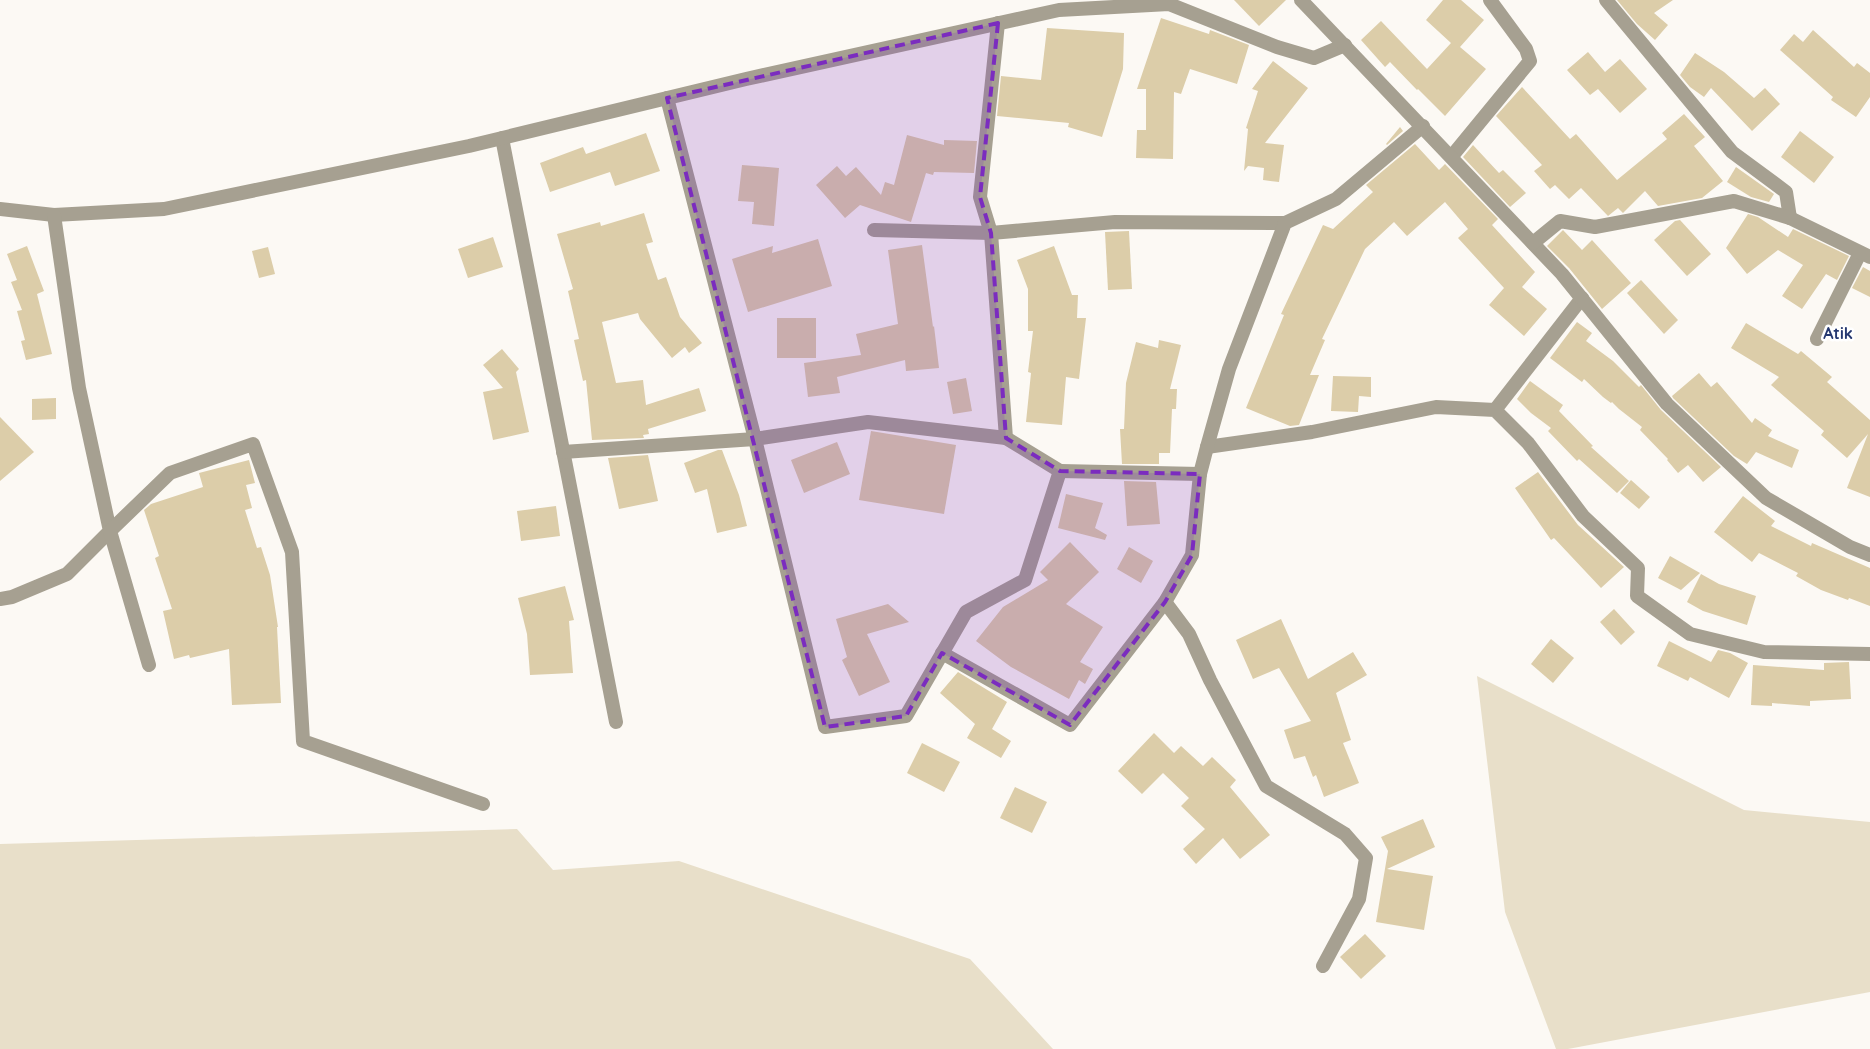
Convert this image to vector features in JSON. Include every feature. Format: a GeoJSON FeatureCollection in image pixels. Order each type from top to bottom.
{"type":"FeatureCollection","features":[{"type":"Feature","properties":{"kind":"street"},"geometry":{"type":"LineString","coordinates":[[1301,0],[1452,156],[1562,274],[1667,404],[1766,498],[1850,547],[1870,555]]}},
{"type":"Feature","properties":{"kind":"street"},"geometry":{"type":"LineString","coordinates":[[1452,156],[1530,61],[1526,49],[1490,0]]}},
{"type":"Feature","properties":{"kind":"street"},"geometry":{"type":"LineString","coordinates":[[1606,0],[1732,152],[1786,192],[1790,218]]}},
{"type":"Feature","properties":{"kind":"street"},"geometry":{"type":"LineString","coordinates":[[0,209],[54,215],[164,209],[502,138],[667,98],[1059,10],[1163,2],[1277,47],[1314,58],[1345,45]]}},
{"type":"Feature","properties":{"kind":"street"},"geometry":{"type":"LineString","coordinates":[[998,23],[980,197],[991,233],[1006,438]]}},
{"type":"Feature","properties":{"kind":"street"},"geometry":{"type":"LineString","coordinates":[[667,98],[755,439],[825,727],[906,716],[966,612],[1026,580],[1060,471]]}},
{"type":"Feature","properties":{"kind":"street"},"geometry":{"type":"LineString","coordinates":[[874,230],[991,233],[1116,222],[1285,222],[1336,199],[1423,126]]}},
{"type":"Feature","properties":{"kind":"street"},"geometry":{"type":"LineString","coordinates":[[502,138],[616,722]]}},
{"type":"Feature","properties":{"kind":"street"},"geometry":{"type":"LineString","coordinates":[[1533,243],[1560,221],[1595,226],[1662,216],[1734,201],[1790,218],[1865,255],[1816,339]]}},
{"type":"Feature","properties":{"kind":"street"},"geometry":{"type":"LineString","coordinates":[[54,215],[79,388],[110,531],[149,665]]}},
{"type":"Feature","properties":{"kind":"street"},"geometry":{"type":"LineString","coordinates":[[942,653],[1070,725],[1165,602],[1192,555],[1200,474],[1229,369],[1285,222]]}},
{"type":"Feature","properties":{"kind":"street"},"geometry":{"type":"LineString","coordinates":[[1495,410],[1582,298]]}},
{"type":"Feature","properties":{"kind":"street"},"geometry":{"type":"LineString","coordinates":[[1207,448],[1312,432],[1436,407],[1495,410],[1528,443],[1583,516],[1638,568],[1637,596],[1690,634],[1764,652],[1870,654]]}},
{"type":"Feature","properties":{"kind":"street"},"geometry":{"type":"LineString","coordinates":[[563,452],[755,439],[868,422],[1006,438],[1060,471],[1200,474]]}},
{"type":"Feature","properties":{"kind":"street"},"geometry":{"type":"LineString","coordinates":[[0,599],[12,597],[67,574],[170,473],[253,444],[292,552],[303,741],[483,804]]}},
{"type":"Feature","properties":{"kind":"street"},"geometry":{"type":"LineString","coordinates":[[1165,602],[1189,634],[1210,680],[1266,786],[1346,834],[1366,858],[1359,899],[1323,966]]}},
{"type":"Feature","properties":{"kind":"highlighted area"},"geometry":{"type":"Polygon","coordinates":[[[998,23],[980,197],[991,233],[1006,438],[1060,471],[1200,474],[1192,555],[1165,602],[1070,725],[942,653],[906,716],[825,727],[667,98],[998,23]]]}},
{"type":"Feature","properties":{"kind":"shaded area"},"geometry":{"type":"Polygon","coordinates":[[[1477,676],[1744,810],[1870,822],[1870,992],[1568,1049],[1556,1049],[1505,912],[1477,676]]]}},
{"type":"Feature","properties":{"kind":"shaded area"},"geometry":{"type":"Polygon","coordinates":[[[517,829],[553,870],[679,861],[970,959],[1053,1049],[0,1049],[0,844],[517,829]]]}},
{"type":"Feature","properties":{"kind":"building"},"geometry":{"type":"Polygon","coordinates":[[[1234,0],[1286,0],[1259,26],[1234,0]]]}},
{"type":"Feature","properties":{"kind":"building"},"geometry":{"type":"Polygon","coordinates":[[[1443,0],[1461,0],[1484,20],[1460,47],[1486,69],[1445,116],[1390,62],[1385,67],[1361,40],[1381,21],[1427,69],[1451,43],[1426,20],[1443,0]]]}},
{"type":"Feature","properties":{"kind":"building"},"geometry":{"type":"Polygon","coordinates":[[[1617,0],[1673,0],[1654,13],[1668,25],[1655,40],[1637,24],[1617,0]]]}},
{"type":"Feature","properties":{"kind":"building"},"geometry":{"type":"Polygon","coordinates":[[[1161,18],[1209,34],[1210,30],[1249,45],[1237,84],[1190,69],[1181,94],[1174,92],[1173,159],[1136,158],[1137,130],[1146,130],[1146,89],[1137,89],[1161,18]]]}},
{"type":"Feature","properties":{"kind":"building"},"geometry":{"type":"Polygon","coordinates":[[[1047,28],[1124,33],[1123,69],[1102,137],[1068,127],[1069,123],[997,116],[1001,76],[1041,80],[1047,28]]]}},
{"type":"Feature","properties":{"kind":"building"},"geometry":{"type":"Polygon","coordinates":[[[1813,30],[1854,67],[1857,63],[1870,73],[1870,97],[1856,117],[1831,100],[1833,97],[1780,50],[1794,34],[1803,42],[1813,30]]]}},
{"type":"Feature","properties":{"kind":"building"},"geometry":{"type":"Polygon","coordinates":[[[1588,52],[1605,72],[1620,59],[1647,89],[1620,113],[1598,89],[1590,95],[1567,70],[1588,52]]]}},
{"type":"Feature","properties":{"kind":"building"},"geometry":{"type":"Polygon","coordinates":[[[1695,53],[1724,72],[1754,98],[1765,88],[1780,104],[1752,131],[1711,88],[1704,97],[1690,87],[1680,75],[1695,53]]]}},
{"type":"Feature","properties":{"kind":"building"},"geometry":{"type":"Polygon","coordinates":[[[1273,61],[1308,88],[1265,143],[1284,145],[1279,182],[1263,180],[1264,168],[1248,166],[1244,171],[1248,129],[1246,128],[1258,91],[1252,89],[1273,61]]]}},
{"type":"Feature","properties":{"kind":"building"},"geometry":{"type":"Polygon","coordinates":[[[1522,87],[1570,139],[1576,134],[1617,180],[1667,139],[1662,133],[1684,114],[1705,137],[1694,146],[1723,181],[1702,198],[1658,206],[1645,191],[1623,213],[1618,208],[1608,216],[1581,188],[1569,199],[1555,185],[1550,189],[1534,171],[1542,165],[1496,116],[1522,87]]]}},
{"type":"Feature","properties":{"kind":"building"},"geometry":{"type":"Polygon","coordinates":[[[1400,127],[1403,131],[1387,145],[1386,144],[1400,127]]]}},
{"type":"Feature","properties":{"kind":"building"},"geometry":{"type":"Polygon","coordinates":[[[1800,131],[1834,157],[1814,183],[1781,157],[1800,131]]]}},
{"type":"Feature","properties":{"kind":"building"},"geometry":{"type":"Polygon","coordinates":[[[646,133],[660,171],[615,186],[610,172],[550,192],[540,163],[583,147],[586,154],[646,133]]]}},
{"type":"Feature","properties":{"kind":"building"},"geometry":{"type":"Polygon","coordinates":[[[907,135],[944,145],[944,140],[977,141],[974,173],[934,172],[933,175],[926,173],[911,222],[860,205],[845,218],[816,185],[837,166],[846,176],[856,167],[881,195],[885,182],[894,185],[907,135]]]}},
{"type":"Feature","properties":{"kind":"building"},"geometry":{"type":"Polygon","coordinates":[[[1415,144],[1439,170],[1445,164],[1498,219],[1492,225],[1535,272],[1522,287],[1547,309],[1524,336],[1489,305],[1504,288],[1458,238],[1468,229],[1445,202],[1407,236],[1394,222],[1365,249],[1322,339],[1325,340],[1310,375],[1319,375],[1299,425],[1290,426],[1246,408],[1284,315],[1281,314],[1323,225],[1333,229],[1373,192],[1366,185],[1415,144]]]}},
{"type":"Feature","properties":{"kind":"building"},"geometry":{"type":"Polygon","coordinates":[[[1473,145],[1499,173],[1503,170],[1526,193],[1510,207],[1463,157],[1473,145]]]}},
{"type":"Feature","properties":{"kind":"building"},"geometry":{"type":"Polygon","coordinates":[[[742,165],[779,168],[774,226],[752,224],[754,202],[738,201],[742,165]]]}},
{"type":"Feature","properties":{"kind":"building"},"geometry":{"type":"Polygon","coordinates":[[[1736,167],[1774,194],[1769,202],[1751,197],[1727,182],[1736,167]]]}},
{"type":"Feature","properties":{"kind":"building"},"geometry":{"type":"Polygon","coordinates":[[[644,213],[653,242],[646,244],[658,280],[666,277],[680,317],[702,343],[689,353],[685,347],[672,358],[640,319],[638,313],[602,322],[616,383],[643,380],[646,405],[699,388],[706,411],[648,429],[649,434],[643,435],[644,438],[592,440],[586,380],[583,381],[574,340],[579,339],[568,291],[573,289],[557,234],[600,222],[601,226],[644,213]]]}},
{"type":"Feature","properties":{"kind":"building"},"geometry":{"type":"Polygon","coordinates":[[[1748,214],[1758,217],[1788,237],[1793,229],[1849,256],[1837,280],[1826,274],[1802,309],[1782,296],[1803,265],[1778,250],[1747,274],[1726,248],[1748,214]]]}},
{"type":"Feature","properties":{"kind":"building"},"geometry":{"type":"Polygon","coordinates":[[[1680,220],[1711,254],[1687,276],[1654,240],[1675,221],[1680,220]]]}},
{"type":"Feature","properties":{"kind":"building"},"geometry":{"type":"Polygon","coordinates":[[[1563,230],[1582,250],[1592,240],[1631,283],[1602,309],[1569,268],[1547,246],[1563,230]]]}},
{"type":"Feature","properties":{"kind":"building"},"geometry":{"type":"Polygon","coordinates":[[[1129,231],[1132,289],[1108,290],[1105,232],[1129,231]]]}},
{"type":"Feature","properties":{"kind":"building"},"geometry":{"type":"Polygon","coordinates":[[[493,237],[503,267],[468,278],[458,249],[493,237]]]}},
{"type":"Feature","properties":{"kind":"building"},"geometry":{"type":"Polygon","coordinates":[[[818,239],[832,286],[748,312],[732,259],[773,246],[772,253],[818,239]]]}},
{"type":"Feature","properties":{"kind":"building"},"geometry":{"type":"Polygon","coordinates":[[[922,245],[939,368],[906,371],[905,360],[837,377],[840,393],[808,397],[804,363],[861,355],[856,334],[898,324],[888,250],[922,245]]]}},
{"type":"Feature","properties":{"kind":"building"},"geometry":{"type":"Polygon","coordinates":[[[27,246],[44,291],[37,294],[52,354],[26,360],[21,341],[25,340],[17,311],[22,310],[11,282],[17,280],[7,254],[27,246]]]}},
{"type":"Feature","properties":{"kind":"building"},"geometry":{"type":"Polygon","coordinates":[[[1054,246],[1072,295],[1078,295],[1077,318],[1086,318],[1079,379],[1066,377],[1062,425],[1026,422],[1031,373],[1028,372],[1033,331],[1028,331],[1028,289],[1017,260],[1054,246]]]}},
{"type":"Feature","properties":{"kind":"building"},"geometry":{"type":"Polygon","coordinates":[[[268,247],[275,274],[259,278],[252,251],[268,247]]]}},
{"type":"Feature","properties":{"kind":"building"},"geometry":{"type":"Polygon","coordinates":[[[1863,267],[1870,271],[1870,297],[1852,288],[1863,267]]]}},
{"type":"Feature","properties":{"kind":"building"},"geometry":{"type":"Polygon","coordinates":[[[1641,280],[1678,320],[1664,334],[1627,293],[1641,280]]]}},
{"type":"Feature","properties":{"kind":"building"},"geometry":{"type":"Polygon","coordinates":[[[777,318],[816,318],[816,358],[777,358],[777,318]]]}},
{"type":"Feature","properties":{"kind":"building"},"geometry":{"type":"Polygon","coordinates":[[[1577,322],[1592,333],[1586,341],[1613,361],[1639,387],[1641,385],[1661,410],[1721,467],[1703,482],[1688,465],[1678,473],[1668,459],[1640,430],[1642,427],[1612,402],[1603,397],[1584,379],[1582,382],[1550,358],[1577,322]]]}},
{"type":"Feature","properties":{"kind":"building"},"geometry":{"type":"Polygon","coordinates":[[[1746,323],[1798,354],[1801,351],[1832,377],[1827,382],[1870,420],[1870,497],[1847,488],[1868,434],[1847,458],[1821,435],[1824,431],[1771,385],[1779,377],[1731,348],[1746,323]]]}},
{"type":"Feature","properties":{"kind":"building"},"geometry":{"type":"Polygon","coordinates":[[[1159,340],[1181,345],[1170,389],[1177,389],[1176,409],[1172,409],[1170,453],[1159,453],[1159,464],[1122,464],[1120,429],[1124,429],[1126,383],[1136,342],[1158,348],[1159,340]]]}},
{"type":"Feature","properties":{"kind":"building"},"geometry":{"type":"Polygon","coordinates":[[[502,349],[519,369],[516,372],[529,432],[493,440],[483,392],[503,388],[483,365],[502,349]]]}},
{"type":"Feature","properties":{"kind":"building"},"geometry":{"type":"Polygon","coordinates":[[[1699,373],[1711,387],[1717,382],[1752,423],[1755,418],[1772,430],[1768,436],[1799,450],[1792,468],[1756,452],[1747,464],[1734,456],[1673,398],[1672,396],[1699,373]]]}},
{"type":"Feature","properties":{"kind":"building"},"geometry":{"type":"Polygon","coordinates":[[[1333,376],[1371,377],[1371,397],[1359,396],[1358,412],[1331,411],[1333,376]]]}},
{"type":"Feature","properties":{"kind":"building"},"geometry":{"type":"Polygon","coordinates":[[[966,378],[972,411],[953,414],[947,382],[966,378]]]}},
{"type":"Feature","properties":{"kind":"building"},"geometry":{"type":"Polygon","coordinates":[[[1530,381],[1563,405],[1559,411],[1593,446],[1591,447],[1629,481],[1617,493],[1579,459],[1577,461],[1548,431],[1551,428],[1531,413],[1517,399],[1530,381]]]}},
{"type":"Feature","properties":{"kind":"building"},"geometry":{"type":"Polygon","coordinates":[[[56,398],[56,419],[32,420],[32,399],[56,398]]]}},
{"type":"Feature","properties":{"kind":"building"},"geometry":{"type":"Polygon","coordinates":[[[0,417],[34,452],[0,481],[0,417]]]}},
{"type":"Feature","properties":{"kind":"building"},"geometry":{"type":"Polygon","coordinates":[[[871,431],[956,445],[944,514],[859,500],[871,431]]]}},
{"type":"Feature","properties":{"kind":"building"},"geometry":{"type":"Polygon","coordinates":[[[837,442],[850,474],[804,493],[791,460],[837,442]]]}},
{"type":"Feature","properties":{"kind":"building"},"geometry":{"type":"Polygon","coordinates":[[[722,450],[739,495],[747,526],[717,533],[707,489],[695,493],[684,463],[722,450]]]}},
{"type":"Feature","properties":{"kind":"building"},"geometry":{"type":"Polygon","coordinates":[[[648,455],[658,501],[619,509],[608,458],[648,455]]]}},
{"type":"Feature","properties":{"kind":"building"},"geometry":{"type":"Polygon","coordinates":[[[249,460],[255,483],[246,485],[252,508],[245,510],[257,548],[261,547],[270,575],[278,627],[281,703],[232,705],[229,649],[190,658],[189,655],[174,659],[163,611],[172,609],[155,558],[159,556],[144,510],[151,504],[203,487],[199,473],[249,460]]]}},
{"type":"Feature","properties":{"kind":"building"},"geometry":{"type":"Polygon","coordinates":[[[1538,472],[1578,525],[1624,567],[1601,588],[1554,538],[1551,540],[1515,488],[1538,472]]]}},
{"type":"Feature","properties":{"kind":"building"},"geometry":{"type":"Polygon","coordinates":[[[1631,480],[1650,497],[1639,509],[1620,493],[1631,480]]]}},
{"type":"Feature","properties":{"kind":"building"},"geometry":{"type":"Polygon","coordinates":[[[1124,481],[1156,482],[1160,524],[1127,526],[1124,481]]]}},
{"type":"Feature","properties":{"kind":"building"},"geometry":{"type":"Polygon","coordinates":[[[1066,494],[1103,503],[1095,528],[1107,535],[1105,540],[1058,528],[1066,494]]]}},
{"type":"Feature","properties":{"kind":"building"},"geometry":{"type":"Polygon","coordinates":[[[1743,496],[1775,521],[1771,526],[1811,546],[1812,543],[1870,568],[1870,606],[1821,590],[1796,576],[1798,573],[1759,553],[1752,562],[1714,532],[1743,496]]]}},
{"type":"Feature","properties":{"kind":"building"},"geometry":{"type":"Polygon","coordinates":[[[556,506],[560,536],[521,541],[517,511],[556,506]]]}},
{"type":"Feature","properties":{"kind":"building"},"geometry":{"type":"Polygon","coordinates":[[[1070,542],[1099,572],[1066,604],[1103,627],[1080,662],[1093,669],[1085,684],[1079,680],[1069,699],[1011,667],[976,641],[1003,607],[1048,580],[1040,572],[1070,542]]]}},
{"type":"Feature","properties":{"kind":"building"},"geometry":{"type":"Polygon","coordinates":[[[1129,547],[1153,561],[1141,583],[1117,569],[1129,547]]]}},
{"type":"Feature","properties":{"kind":"building"},"geometry":{"type":"Polygon","coordinates":[[[1670,556],[1700,573],[1681,590],[1658,578],[1670,556]]]}},
{"type":"Feature","properties":{"kind":"building"},"geometry":{"type":"Polygon","coordinates":[[[1701,574],[1719,584],[1756,596],[1747,625],[1703,611],[1687,602],[1701,574]]]}},
{"type":"Feature","properties":{"kind":"building"},"geometry":{"type":"Polygon","coordinates":[[[565,586],[574,620],[569,621],[573,673],[530,675],[527,634],[518,598],[565,586]]]}},
{"type":"Feature","properties":{"kind":"building"},"geometry":{"type":"Polygon","coordinates":[[[888,604],[909,622],[867,634],[890,682],[859,696],[842,660],[847,657],[836,619],[888,604]]]}},
{"type":"Feature","properties":{"kind":"building"},"geometry":{"type":"Polygon","coordinates":[[[1614,609],[1635,632],[1621,645],[1600,622],[1614,609]]]}},
{"type":"Feature","properties":{"kind":"building"},"geometry":{"type":"Polygon","coordinates":[[[1281,619],[1308,679],[1353,652],[1367,675],[1336,693],[1351,740],[1343,743],[1359,783],[1324,797],[1316,775],[1313,777],[1305,756],[1294,759],[1284,730],[1311,721],[1279,668],[1253,679],[1236,640],[1281,619]]]}},
{"type":"Feature","properties":{"kind":"building"},"geometry":{"type":"Polygon","coordinates":[[[1551,639],[1574,658],[1553,683],[1531,664],[1551,639]]]}},
{"type":"Feature","properties":{"kind":"building"},"geometry":{"type":"Polygon","coordinates":[[[1669,641],[1711,662],[1718,650],[1730,653],[1748,663],[1729,698],[1690,677],[1688,681],[1657,666],[1669,641]]]}},
{"type":"Feature","properties":{"kind":"building"},"geometry":{"type":"Polygon","coordinates":[[[1849,662],[1851,699],[1810,701],[1810,706],[1772,703],[1772,706],[1751,705],[1753,665],[1824,670],[1824,663],[1849,662]]]}},
{"type":"Feature","properties":{"kind":"building"},"geometry":{"type":"Polygon","coordinates":[[[958,672],[1007,702],[992,729],[1011,741],[1001,758],[967,738],[975,724],[940,693],[958,672]]]}},
{"type":"Feature","properties":{"kind":"building"},"geometry":{"type":"Polygon","coordinates":[[[1154,733],[1174,753],[1181,746],[1203,766],[1212,757],[1236,780],[1230,787],[1270,835],[1240,859],[1223,838],[1196,864],[1183,849],[1205,829],[1181,806],[1189,798],[1163,773],[1142,794],[1118,771],[1154,733]]]}},
{"type":"Feature","properties":{"kind":"building"},"geometry":{"type":"Polygon","coordinates":[[[922,743],[960,762],[944,792],[907,773],[922,743]]]}},
{"type":"Feature","properties":{"kind":"building"},"geometry":{"type":"Polygon","coordinates":[[[1015,787],[1047,802],[1032,833],[1000,818],[1015,787]]]}},
{"type":"Feature","properties":{"kind":"building"},"geometry":{"type":"Polygon","coordinates":[[[1423,819],[1435,847],[1387,869],[1433,876],[1424,930],[1376,922],[1388,851],[1381,837],[1423,819]]]}},
{"type":"Feature","properties":{"kind":"building"},"geometry":{"type":"Polygon","coordinates":[[[1365,934],[1386,956],[1361,979],[1340,957],[1365,934]]]}},
{"type":"Feature","properties":{"kind":"district","name":"Atik"},"geometry":{"type":"Point","coordinates":[1838,333]}}]}
